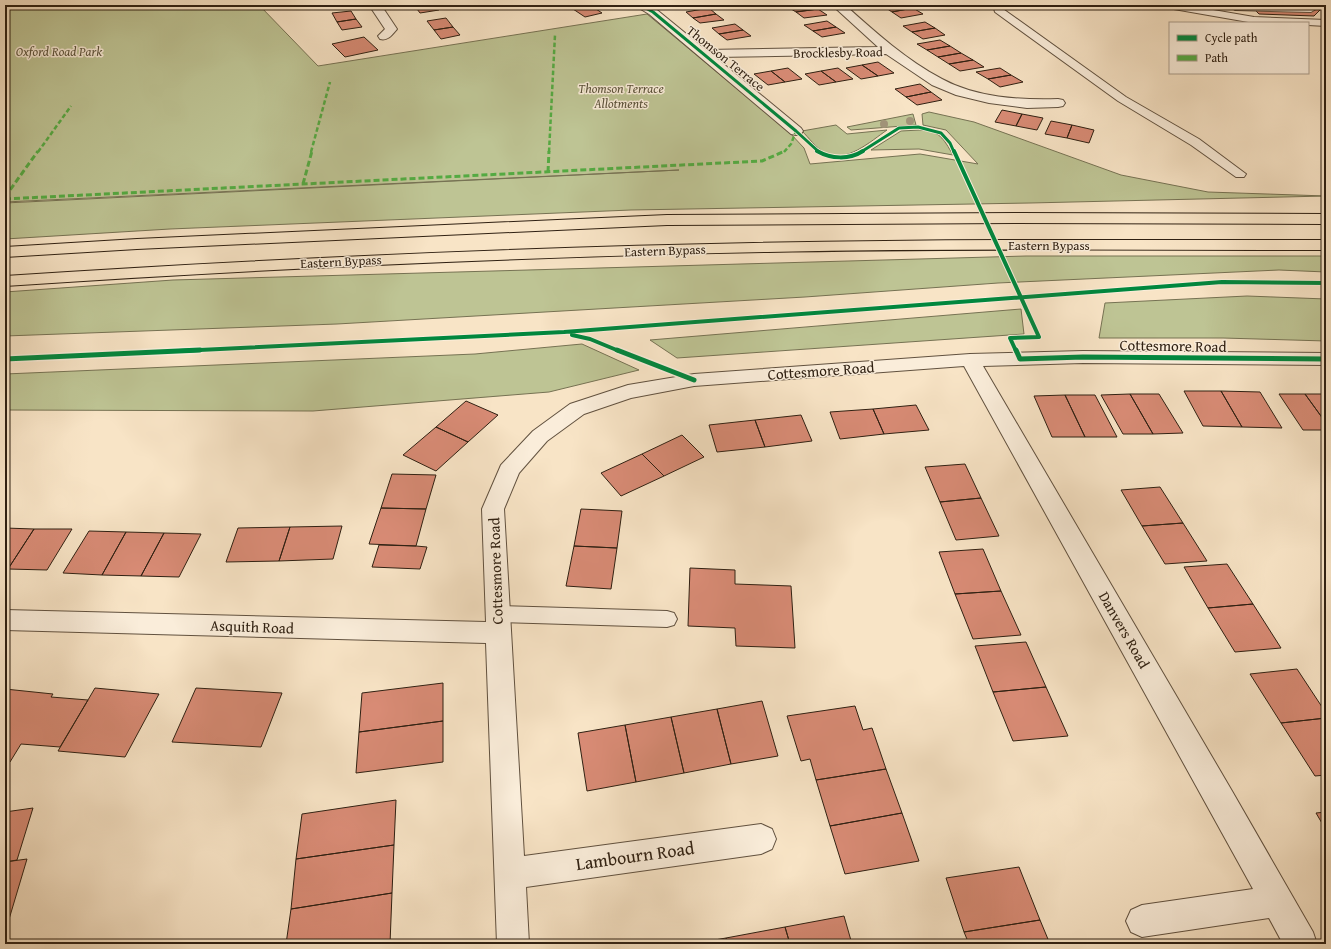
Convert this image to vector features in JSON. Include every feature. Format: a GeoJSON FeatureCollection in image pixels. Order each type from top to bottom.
{"type":"FeatureCollection","features":[{"type":"Feature","properties":{"kind":"highway","name":"Eastern Bypass"},"geometry":{"type":"LineString","coordinates":[[5,252],[137,244],[666,220],[1014,218],[1326,219]]}},
{"type":"Feature","properties":{"kind":"highway","name":"Eastern Bypass"},"geometry":{"type":"LineString","coordinates":[[5,281],[414,258],[691,248],[1041,244],[1326,245]]}},
{"type":"Feature","properties":{"kind":"street"},"geometry":{"type":"LineString","coordinates":[[375,5],[391,29],[384,36]]}},
{"type":"Feature","properties":{"kind":"street","name":"Thomson Terrace"},"geometry":{"type":"LineString","coordinates":[[640,5],[653,12],[796,130]]}},
{"type":"Feature","properties":{"kind":"street"},"geometry":{"type":"LineString","coordinates":[[838,5],[888,50]]}},
{"type":"Feature","properties":{"kind":"street","name":"Brocklesby Road"},"geometry":{"type":"LineString","coordinates":[[703,54],[888,50],[937,82],[962,92],[989,99],[1027,104],[1058,103]]}},
{"type":"Feature","properties":{"kind":"street","name":"Cottesmore Road"},"geometry":{"type":"LineString","coordinates":[[498,624],[493,510],[509,470],[540,436],[577,409],[628,392],[694,380],[970,360],[1083,357],[1326,359]]}},
{"type":"Feature","properties":{"kind":"street","name":"Danvers Road"},"geometry":{"type":"LineString","coordinates":[[970,360],[1222,801],[1301,944]]}},
{"type":"Feature","properties":{"kind":"street","name":"Asquith Road"},"geometry":{"type":"LineString","coordinates":[[5,620],[498,624]]}},
{"type":"Feature","properties":{"kind":"street"},"geometry":{"type":"LineString","coordinates":[[498,624],[513,944]]}},
{"type":"Feature","properties":{"kind":"street","name":"Lambourn Road"},"geometry":{"type":"LineString","coordinates":[[509,874],[761,839]]}},
{"type":"Feature","properties":{"kind":"street"},"geometry":{"type":"LineString","coordinates":[[1142,921],[1277,901]]}},
{"type":"Feature","properties":{"kind":"lane"},"geometry":{"type":"LineString","coordinates":[[998,5],[998,10],[1122,99],[1195,142],[1240,174]]}},
{"type":"Feature","properties":{"kind":"lane"},"geometry":{"type":"LineString","coordinates":[[1168,5],[1223,8],[1312,8]]}},
{"type":"Feature","properties":{"kind":"lane"},"geometry":{"type":"LineString","coordinates":[[1223,8],[1268,21],[1297,22]]}},
{"type":"Feature","properties":{"kind":"lane"},"geometry":{"type":"LineString","coordinates":[[1309,22],[1326,23]]}},
{"type":"Feature","properties":{"kind":"lane"},"geometry":{"type":"LineString","coordinates":[[498,624],[667,619]]}},
{"type":"Feature","properties":{"kind":"green space"},"geometry":{"type":"Polygon","coordinates":[[[5,5],[259,5],[318,66],[647,14],[789,132],[804,148],[810,164],[920,154],[978,164],[946,130],[923,125],[922,114],[929,112],[974,122],[1121,175],[1208,192],[1326,196],[631,210],[170,229],[5,239],[5,203],[679,170],[5,202],[5,5]]]}},
{"type":"Feature","properties":{"kind":"green space"},"geometry":{"type":"Polygon","coordinates":[[[913,114],[916,125],[851,130],[847,127],[913,114]]]}},
{"type":"Feature","properties":{"kind":"green space"},"geometry":{"type":"Polygon","coordinates":[[[836,125],[847,134],[887,130],[858,150],[841,156],[833,156],[825,153],[802,131],[836,125]]]}},
{"type":"Feature","properties":{"kind":"green space"},"geometry":{"type":"Polygon","coordinates":[[[920,130],[932,132],[940,136],[953,155],[919,149],[871,150],[901,131],[920,130]]]}},
{"type":"Feature","properties":{"kind":"green space"},"geometry":{"type":"Polygon","coordinates":[[[1026,256],[1326,256],[1326,272],[1279,270],[998,283],[805,297],[337,324],[5,336],[5,292],[173,280],[1026,256]]]}},
{"type":"Feature","properties":{"kind":"green space"},"geometry":{"type":"Polygon","coordinates":[[[1247,296],[1326,299],[1326,341],[1223,338],[1099,338],[1105,303],[1247,296]]]}},
{"type":"Feature","properties":{"kind":"green space"},"geometry":{"type":"Polygon","coordinates":[[[1021,309],[1024,334],[677,358],[650,340],[1021,309]]]}},
{"type":"Feature","properties":{"kind":"green space"},"geometry":{"type":"Polygon","coordinates":[[[582,344],[639,370],[549,392],[313,411],[5,410],[5,374],[475,354],[582,344]]]}},
{"type":"Feature","properties":{"kind":"building"},"geometry":{"type":"Polygon","coordinates":[[[414,5],[434,5],[439,10],[420,13],[414,5]]]}},
{"type":"Feature","properties":{"kind":"building"},"geometry":{"type":"Polygon","coordinates":[[[568,5],[590,5],[573,9],[568,5]]]}},
{"type":"Feature","properties":{"kind":"building"},"geometry":{"type":"Polygon","coordinates":[[[590,5],[602,13],[585,17],[573,9],[590,5]]]}},
{"type":"Feature","properties":{"kind":"building"},"geometry":{"type":"Polygon","coordinates":[[[812,5],[818,9],[796,12],[788,7],[812,5]]]}},
{"type":"Feature","properties":{"kind":"building"},"geometry":{"type":"Polygon","coordinates":[[[908,5],[913,8],[892,12],[883,6],[908,5]]]}},
{"type":"Feature","properties":{"kind":"building"},"geometry":{"type":"Polygon","coordinates":[[[1250,5],[1324,6],[1314,16],[1259,14],[1250,5]]]}},
{"type":"Feature","properties":{"kind":"building"},"geometry":{"type":"Polygon","coordinates":[[[709,8],[716,14],[693,18],[686,12],[709,8]]]}},
{"type":"Feature","properties":{"kind":"building"},"geometry":{"type":"Polygon","coordinates":[[[913,8],[923,14],[901,18],[892,12],[913,8]]]}},
{"type":"Feature","properties":{"kind":"building"},"geometry":{"type":"Polygon","coordinates":[[[818,9],[827,15],[804,18],[796,12],[818,9]]]}},
{"type":"Feature","properties":{"kind":"building"},"geometry":{"type":"Polygon","coordinates":[[[351,11],[356,19],[337,22],[332,13],[351,11]]]}},
{"type":"Feature","properties":{"kind":"building"},"geometry":{"type":"Polygon","coordinates":[[[716,14],[724,20],[700,23],[693,18],[716,14]]]}},
{"type":"Feature","properties":{"kind":"building"},"geometry":{"type":"Polygon","coordinates":[[[446,18],[453,27],[434,30],[427,21],[446,18]]]}},
{"type":"Feature","properties":{"kind":"building"},"geometry":{"type":"Polygon","coordinates":[[[356,19],[362,27],[342,30],[337,22],[356,19]]]}},
{"type":"Feature","properties":{"kind":"building"},"geometry":{"type":"Polygon","coordinates":[[[827,21],[836,27],[813,31],[804,25],[827,21]]]}},
{"type":"Feature","properties":{"kind":"building"},"geometry":{"type":"Polygon","coordinates":[[[925,22],[935,28],[912,32],[903,26],[925,22]]]}},
{"type":"Feature","properties":{"kind":"building"},"geometry":{"type":"Polygon","coordinates":[[[735,24],[743,30],[719,34],[712,28],[735,24]]]}},
{"type":"Feature","properties":{"kind":"building"},"geometry":{"type":"Polygon","coordinates":[[[453,27],[460,35],[441,39],[434,30],[453,27]]]}},
{"type":"Feature","properties":{"kind":"building"},"geometry":{"type":"Polygon","coordinates":[[[836,27],[845,33],[822,37],[813,31],[836,27]]]}},
{"type":"Feature","properties":{"kind":"building"},"geometry":{"type":"Polygon","coordinates":[[[935,28],[945,35],[923,39],[912,32],[935,28]]]}},
{"type":"Feature","properties":{"kind":"building"},"geometry":{"type":"Polygon","coordinates":[[[743,30],[751,36],[727,40],[719,34],[743,30]]]}},
{"type":"Feature","properties":{"kind":"building"},"geometry":{"type":"Polygon","coordinates":[[[364,37],[378,50],[345,57],[332,44],[364,37]]]}},
{"type":"Feature","properties":{"kind":"building"},"geometry":{"type":"Polygon","coordinates":[[[940,40],[950,46],[927,50],[917,44],[940,40]]]}},
{"type":"Feature","properties":{"kind":"building"},"geometry":{"type":"Polygon","coordinates":[[[950,46],[961,53],[938,57],[927,50],[950,46]]]}},
{"type":"Feature","properties":{"kind":"building"},"geometry":{"type":"Polygon","coordinates":[[[961,53],[973,60],[949,64],[938,57],[961,53]]]}},
{"type":"Feature","properties":{"kind":"building"},"geometry":{"type":"Polygon","coordinates":[[[973,60],[984,67],[960,71],[949,64],[973,60]]]}},
{"type":"Feature","properties":{"kind":"building"},"geometry":{"type":"Polygon","coordinates":[[[878,62],[894,73],[878,76],[862,65],[878,62]]]}},
{"type":"Feature","properties":{"kind":"building"},"geometry":{"type":"Polygon","coordinates":[[[862,65],[878,76],[861,79],[846,68],[862,65]]]}},
{"type":"Feature","properties":{"kind":"building"},"geometry":{"type":"Polygon","coordinates":[[[788,68],[802,79],[785,82],[771,71],[788,68]]]}},
{"type":"Feature","properties":{"kind":"building"},"geometry":{"type":"Polygon","coordinates":[[[838,68],[853,79],[836,82],[821,71],[838,68]]]}},
{"type":"Feature","properties":{"kind":"building"},"geometry":{"type":"Polygon","coordinates":[[[1000,68],[1011,75],[988,79],[976,72],[1000,68]]]}},
{"type":"Feature","properties":{"kind":"building"},"geometry":{"type":"Polygon","coordinates":[[[771,71],[785,82],[768,85],[754,74],[771,71]]]}},
{"type":"Feature","properties":{"kind":"building"},"geometry":{"type":"Polygon","coordinates":[[[821,71],[836,82],[819,85],[805,74],[821,71]]]}},
{"type":"Feature","properties":{"kind":"building"},"geometry":{"type":"Polygon","coordinates":[[[1011,75],[1023,82],[1000,87],[988,79],[1011,75]]]}},
{"type":"Feature","properties":{"kind":"building"},"geometry":{"type":"Polygon","coordinates":[[[920,84],[931,92],[906,97],[895,89],[920,84]]]}},
{"type":"Feature","properties":{"kind":"building"},"geometry":{"type":"Polygon","coordinates":[[[931,92],[942,100],[917,105],[906,97],[931,92]]]}},
{"type":"Feature","properties":{"kind":"building"},"geometry":{"type":"Polygon","coordinates":[[[1002,110],[1022,114],[1016,126],[995,122],[1002,110]]]}},
{"type":"Feature","properties":{"kind":"building"},"geometry":{"type":"Polygon","coordinates":[[[1022,114],[1043,118],[1037,130],[1016,126],[1022,114]]]}},
{"type":"Feature","properties":{"kind":"building"},"geometry":{"type":"Polygon","coordinates":[[[1051,121],[1072,125],[1067,138],[1045,134],[1051,121]]]}},
{"type":"Feature","properties":{"kind":"building"},"geometry":{"type":"Polygon","coordinates":[[[1072,125],[1094,130],[1089,143],[1067,138],[1072,125]]]}},
{"type":"Feature","properties":{"kind":"building"},"geometry":{"type":"Polygon","coordinates":[[[1184,391],[1221,391],[1242,427],[1203,426],[1184,391]]]}},
{"type":"Feature","properties":{"kind":"building"},"geometry":{"type":"Polygon","coordinates":[[[1221,391],[1260,392],[1282,428],[1242,427],[1221,391]]]}},
{"type":"Feature","properties":{"kind":"building"},"geometry":{"type":"Polygon","coordinates":[[[1130,394],[1159,394],[1183,433],[1153,434],[1130,394]]]}},
{"type":"Feature","properties":{"kind":"building"},"geometry":{"type":"Polygon","coordinates":[[[1130,394],[1153,434],[1123,434],[1101,395],[1130,394]]]}},
{"type":"Feature","properties":{"kind":"building"},"geometry":{"type":"Polygon","coordinates":[[[1279,394],[1305,394],[1326,423],[1326,430],[1303,430],[1279,394]]]}},
{"type":"Feature","properties":{"kind":"building"},"geometry":{"type":"Polygon","coordinates":[[[1305,394],[1326,394],[1326,423],[1305,394]]]}},
{"type":"Feature","properties":{"kind":"building"},"geometry":{"type":"Polygon","coordinates":[[[1065,395],[1095,395],[1117,437],[1085,437],[1065,395]]]}},
{"type":"Feature","properties":{"kind":"building"},"geometry":{"type":"Polygon","coordinates":[[[1065,395],[1085,437],[1052,437],[1034,396],[1065,395]]]}},
{"type":"Feature","properties":{"kind":"building"},"geometry":{"type":"Polygon","coordinates":[[[466,401],[498,415],[468,442],[436,427],[466,401]]]}},
{"type":"Feature","properties":{"kind":"building"},"geometry":{"type":"Polygon","coordinates":[[[916,405],[929,430],[884,434],[873,409],[916,405]]]}},
{"type":"Feature","properties":{"kind":"building"},"geometry":{"type":"Polygon","coordinates":[[[873,409],[884,434],[840,439],[830,412],[873,409]]]}},
{"type":"Feature","properties":{"kind":"building"},"geometry":{"type":"Polygon","coordinates":[[[801,415],[812,441],[765,447],[755,420],[801,415]]]}},
{"type":"Feature","properties":{"kind":"building"},"geometry":{"type":"Polygon","coordinates":[[[755,420],[765,447],[717,452],[709,425],[755,420]]]}},
{"type":"Feature","properties":{"kind":"building"},"geometry":{"type":"Polygon","coordinates":[[[436,427],[468,442],[436,471],[403,455],[436,427]]]}},
{"type":"Feature","properties":{"kind":"building"},"geometry":{"type":"Polygon","coordinates":[[[682,435],[704,457],[664,476],[642,454],[682,435]]]}},
{"type":"Feature","properties":{"kind":"building"},"geometry":{"type":"Polygon","coordinates":[[[642,454],[664,476],[621,496],[601,473],[642,454]]]}},
{"type":"Feature","properties":{"kind":"building"},"geometry":{"type":"Polygon","coordinates":[[[965,464],[981,498],[940,502],[925,467],[965,464]]]}},
{"type":"Feature","properties":{"kind":"building"},"geometry":{"type":"Polygon","coordinates":[[[392,474],[436,475],[426,509],[381,508],[392,474]]]}},
{"type":"Feature","properties":{"kind":"building"},"geometry":{"type":"Polygon","coordinates":[[[1160,487],[1183,523],[1142,526],[1121,490],[1160,487]]]}},
{"type":"Feature","properties":{"kind":"building"},"geometry":{"type":"Polygon","coordinates":[[[981,498],[999,536],[956,540],[940,502],[981,498]]]}},
{"type":"Feature","properties":{"kind":"building"},"geometry":{"type":"Polygon","coordinates":[[[381,508],[426,509],[416,546],[369,544],[381,508]]]}},
{"type":"Feature","properties":{"kind":"building"},"geometry":{"type":"Polygon","coordinates":[[[581,509],[622,511],[617,548],[574,546],[581,509]]]}},
{"type":"Feature","properties":{"kind":"building"},"geometry":{"type":"Polygon","coordinates":[[[1183,523],[1207,561],[1165,564],[1142,526],[1183,523]]]}},
{"type":"Feature","properties":{"kind":"building"},"geometry":{"type":"Polygon","coordinates":[[[342,526],[333,559],[279,561],[290,527],[342,526]]]}},
{"type":"Feature","properties":{"kind":"building"},"geometry":{"type":"Polygon","coordinates":[[[290,527],[279,561],[226,562],[238,528],[290,527]]]}},
{"type":"Feature","properties":{"kind":"building"},"geometry":{"type":"Polygon","coordinates":[[[5,528],[34,529],[8,569],[5,569],[5,528]]]}},
{"type":"Feature","properties":{"kind":"building"},"geometry":{"type":"Polygon","coordinates":[[[34,529],[72,529],[47,570],[8,569],[34,529]]]}},
{"type":"Feature","properties":{"kind":"building"},"geometry":{"type":"Polygon","coordinates":[[[89,531],[126,532],[102,575],[63,573],[89,531]]]}},
{"type":"Feature","properties":{"kind":"building"},"geometry":{"type":"Polygon","coordinates":[[[126,532],[164,533],[141,576],[102,575],[126,532]]]}},
{"type":"Feature","properties":{"kind":"building"},"geometry":{"type":"Polygon","coordinates":[[[164,533],[201,534],[179,577],[141,576],[164,533]]]}},
{"type":"Feature","properties":{"kind":"building"},"geometry":{"type":"Polygon","coordinates":[[[379,545],[427,547],[420,569],[372,567],[379,545]]]}},
{"type":"Feature","properties":{"kind":"building"},"geometry":{"type":"Polygon","coordinates":[[[574,546],[617,548],[611,589],[566,586],[574,546]]]}},
{"type":"Feature","properties":{"kind":"building"},"geometry":{"type":"Polygon","coordinates":[[[983,549],[1001,591],[955,594],[939,552],[983,549]]]}},
{"type":"Feature","properties":{"kind":"building"},"geometry":{"type":"Polygon","coordinates":[[[1227,564],[1253,604],[1208,608],[1184,567],[1227,564]]]}},
{"type":"Feature","properties":{"kind":"building"},"geometry":{"type":"Polygon","coordinates":[[[690,568],[735,570],[735,584],[791,586],[795,648],[736,646],[735,628],[688,626],[690,568]]]}},
{"type":"Feature","properties":{"kind":"building"},"geometry":{"type":"Polygon","coordinates":[[[1001,591],[1021,635],[973,639],[955,594],[1001,591]]]}},
{"type":"Feature","properties":{"kind":"building"},"geometry":{"type":"Polygon","coordinates":[[[1253,604],[1281,648],[1235,652],[1208,608],[1253,604]]]}},
{"type":"Feature","properties":{"kind":"building"},"geometry":{"type":"Polygon","coordinates":[[[1026,642],[1046,687],[993,692],[975,646],[1026,642]]]}},
{"type":"Feature","properties":{"kind":"building"},"geometry":{"type":"Polygon","coordinates":[[[1297,669],[1326,713],[1326,718],[1281,723],[1250,674],[1297,669]]]}},
{"type":"Feature","properties":{"kind":"building"},"geometry":{"type":"Polygon","coordinates":[[[443,683],[443,721],[359,732],[362,693],[443,683]]]}},
{"type":"Feature","properties":{"kind":"building"},"geometry":{"type":"Polygon","coordinates":[[[1046,687],[1068,736],[1013,741],[993,692],[1046,687]]]}},
{"type":"Feature","properties":{"kind":"building"},"geometry":{"type":"Polygon","coordinates":[[[95,688],[159,694],[125,757],[58,751],[95,688]]]}},
{"type":"Feature","properties":{"kind":"building"},"geometry":{"type":"Polygon","coordinates":[[[196,688],[282,693],[261,747],[172,742],[196,688]]]}},
{"type":"Feature","properties":{"kind":"building"},"geometry":{"type":"Polygon","coordinates":[[[5,689],[53,694],[51,697],[88,700],[60,747],[21,744],[10,762],[5,761],[5,689]]]}},
{"type":"Feature","properties":{"kind":"building"},"geometry":{"type":"Polygon","coordinates":[[[762,701],[778,756],[731,764],[717,709],[762,701]]]}},
{"type":"Feature","properties":{"kind":"building"},"geometry":{"type":"Polygon","coordinates":[[[855,706],[863,730],[872,728],[886,769],[816,780],[810,759],[801,761],[787,716],[855,706]]]}},
{"type":"Feature","properties":{"kind":"building"},"geometry":{"type":"Polygon","coordinates":[[[717,709],[731,764],[684,773],[671,717],[717,709]]]}},
{"type":"Feature","properties":{"kind":"building"},"geometry":{"type":"Polygon","coordinates":[[[671,717],[684,773],[636,782],[625,725],[671,717]]]}},
{"type":"Feature","properties":{"kind":"building"},"geometry":{"type":"Polygon","coordinates":[[[1326,718],[1326,775],[1315,776],[1281,723],[1326,718]]]}},
{"type":"Feature","properties":{"kind":"building"},"geometry":{"type":"Polygon","coordinates":[[[443,721],[443,762],[356,773],[359,732],[443,721]]]}},
{"type":"Feature","properties":{"kind":"building"},"geometry":{"type":"Polygon","coordinates":[[[625,725],[636,782],[587,791],[578,733],[625,725]]]}},
{"type":"Feature","properties":{"kind":"building"},"geometry":{"type":"Polygon","coordinates":[[[886,769],[902,813],[830,826],[816,780],[886,769]]]}},
{"type":"Feature","properties":{"kind":"building"},"geometry":{"type":"Polygon","coordinates":[[[396,800],[394,845],[296,859],[302,814],[396,800]]]}},
{"type":"Feature","properties":{"kind":"building"},"geometry":{"type":"Polygon","coordinates":[[[33,808],[17,860],[5,862],[5,812],[33,808]]]}},
{"type":"Feature","properties":{"kind":"building"},"geometry":{"type":"Polygon","coordinates":[[[1326,812],[1326,830],[1316,813],[1326,812]]]}},
{"type":"Feature","properties":{"kind":"building"},"geometry":{"type":"Polygon","coordinates":[[[902,813],[919,861],[845,874],[830,826],[902,813]]]}},
{"type":"Feature","properties":{"kind":"building"},"geometry":{"type":"Polygon","coordinates":[[[394,845],[392,893],[291,909],[296,859],[394,845]]]}},
{"type":"Feature","properties":{"kind":"building"},"geometry":{"type":"Polygon","coordinates":[[[27,859],[7,926],[5,926],[5,862],[27,859]]]}},
{"type":"Feature","properties":{"kind":"building"},"geometry":{"type":"Polygon","coordinates":[[[1019,867],[1040,920],[964,932],[946,878],[1019,867]]]}},
{"type":"Feature","properties":{"kind":"building"},"geometry":{"type":"Polygon","coordinates":[[[392,893],[390,944],[286,944],[291,909],[392,893]]]}},
{"type":"Feature","properties":{"kind":"building"},"geometry":{"type":"Polygon","coordinates":[[[844,916],[852,944],[790,944],[785,927],[844,916]]]}},
{"type":"Feature","properties":{"kind":"building"},"geometry":{"type":"Polygon","coordinates":[[[1040,920],[1050,944],[969,944],[964,932],[1040,920]]]}},
{"type":"Feature","properties":{"kind":"building"},"geometry":{"type":"Polygon","coordinates":[[[785,927],[790,944],[728,944],[726,938],[785,927]]]}},
{"type":"Feature","properties":{"kind":"building"},"geometry":{"type":"Polygon","coordinates":[[[726,938],[728,944],[692,944],[726,938]]]}},
{"type":"Feature","properties":{"kind":"marked path"},"geometry":{"type":"LineString","coordinates":[[548,172],[555,35]]}},
{"type":"Feature","properties":{"kind":"marked path"},"geometry":{"type":"LineString","coordinates":[[303,184],[330,82]]}},
{"type":"Feature","properties":{"kind":"marked path"},"geometry":{"type":"LineString","coordinates":[[5,197],[71,106]]}},
{"type":"Feature","properties":{"kind":"marked path"},"geometry":{"type":"LineString","coordinates":[[5,199],[762,161],[785,152],[791,144],[796,131]]}},
{"type":"Feature","properties":{"kind":"cycle path"},"geometry":{"type":"LineString","coordinates":[[640,5],[653,12],[796,131],[815,150],[825,156],[840,158],[857,155],[899,128],[918,127],[941,133],[950,143],[1039,337],[1010,338],[1020,359],[1083,357],[1326,359]]}},
{"type":"Feature","properties":{"kind":"cycle path"},"geometry":{"type":"LineString","coordinates":[[5,359],[564,332],[1222,282],[1326,283]]}},
{"type":"Feature","properties":{"kind":"cycle path"},"geometry":{"type":"LineString","coordinates":[[572,335],[590,339],[694,380]]}},
{"type":"Feature","properties":{"kind":"park label","name":"Oxford Road Park"},"geometry":{"type":"Point","coordinates":[59,51]}},
{"type":"Feature","properties":{"kind":"park label","name":"Thomson Terrace Allotments"},"geometry":{"type":"Point","coordinates":[621,96]}}]}
